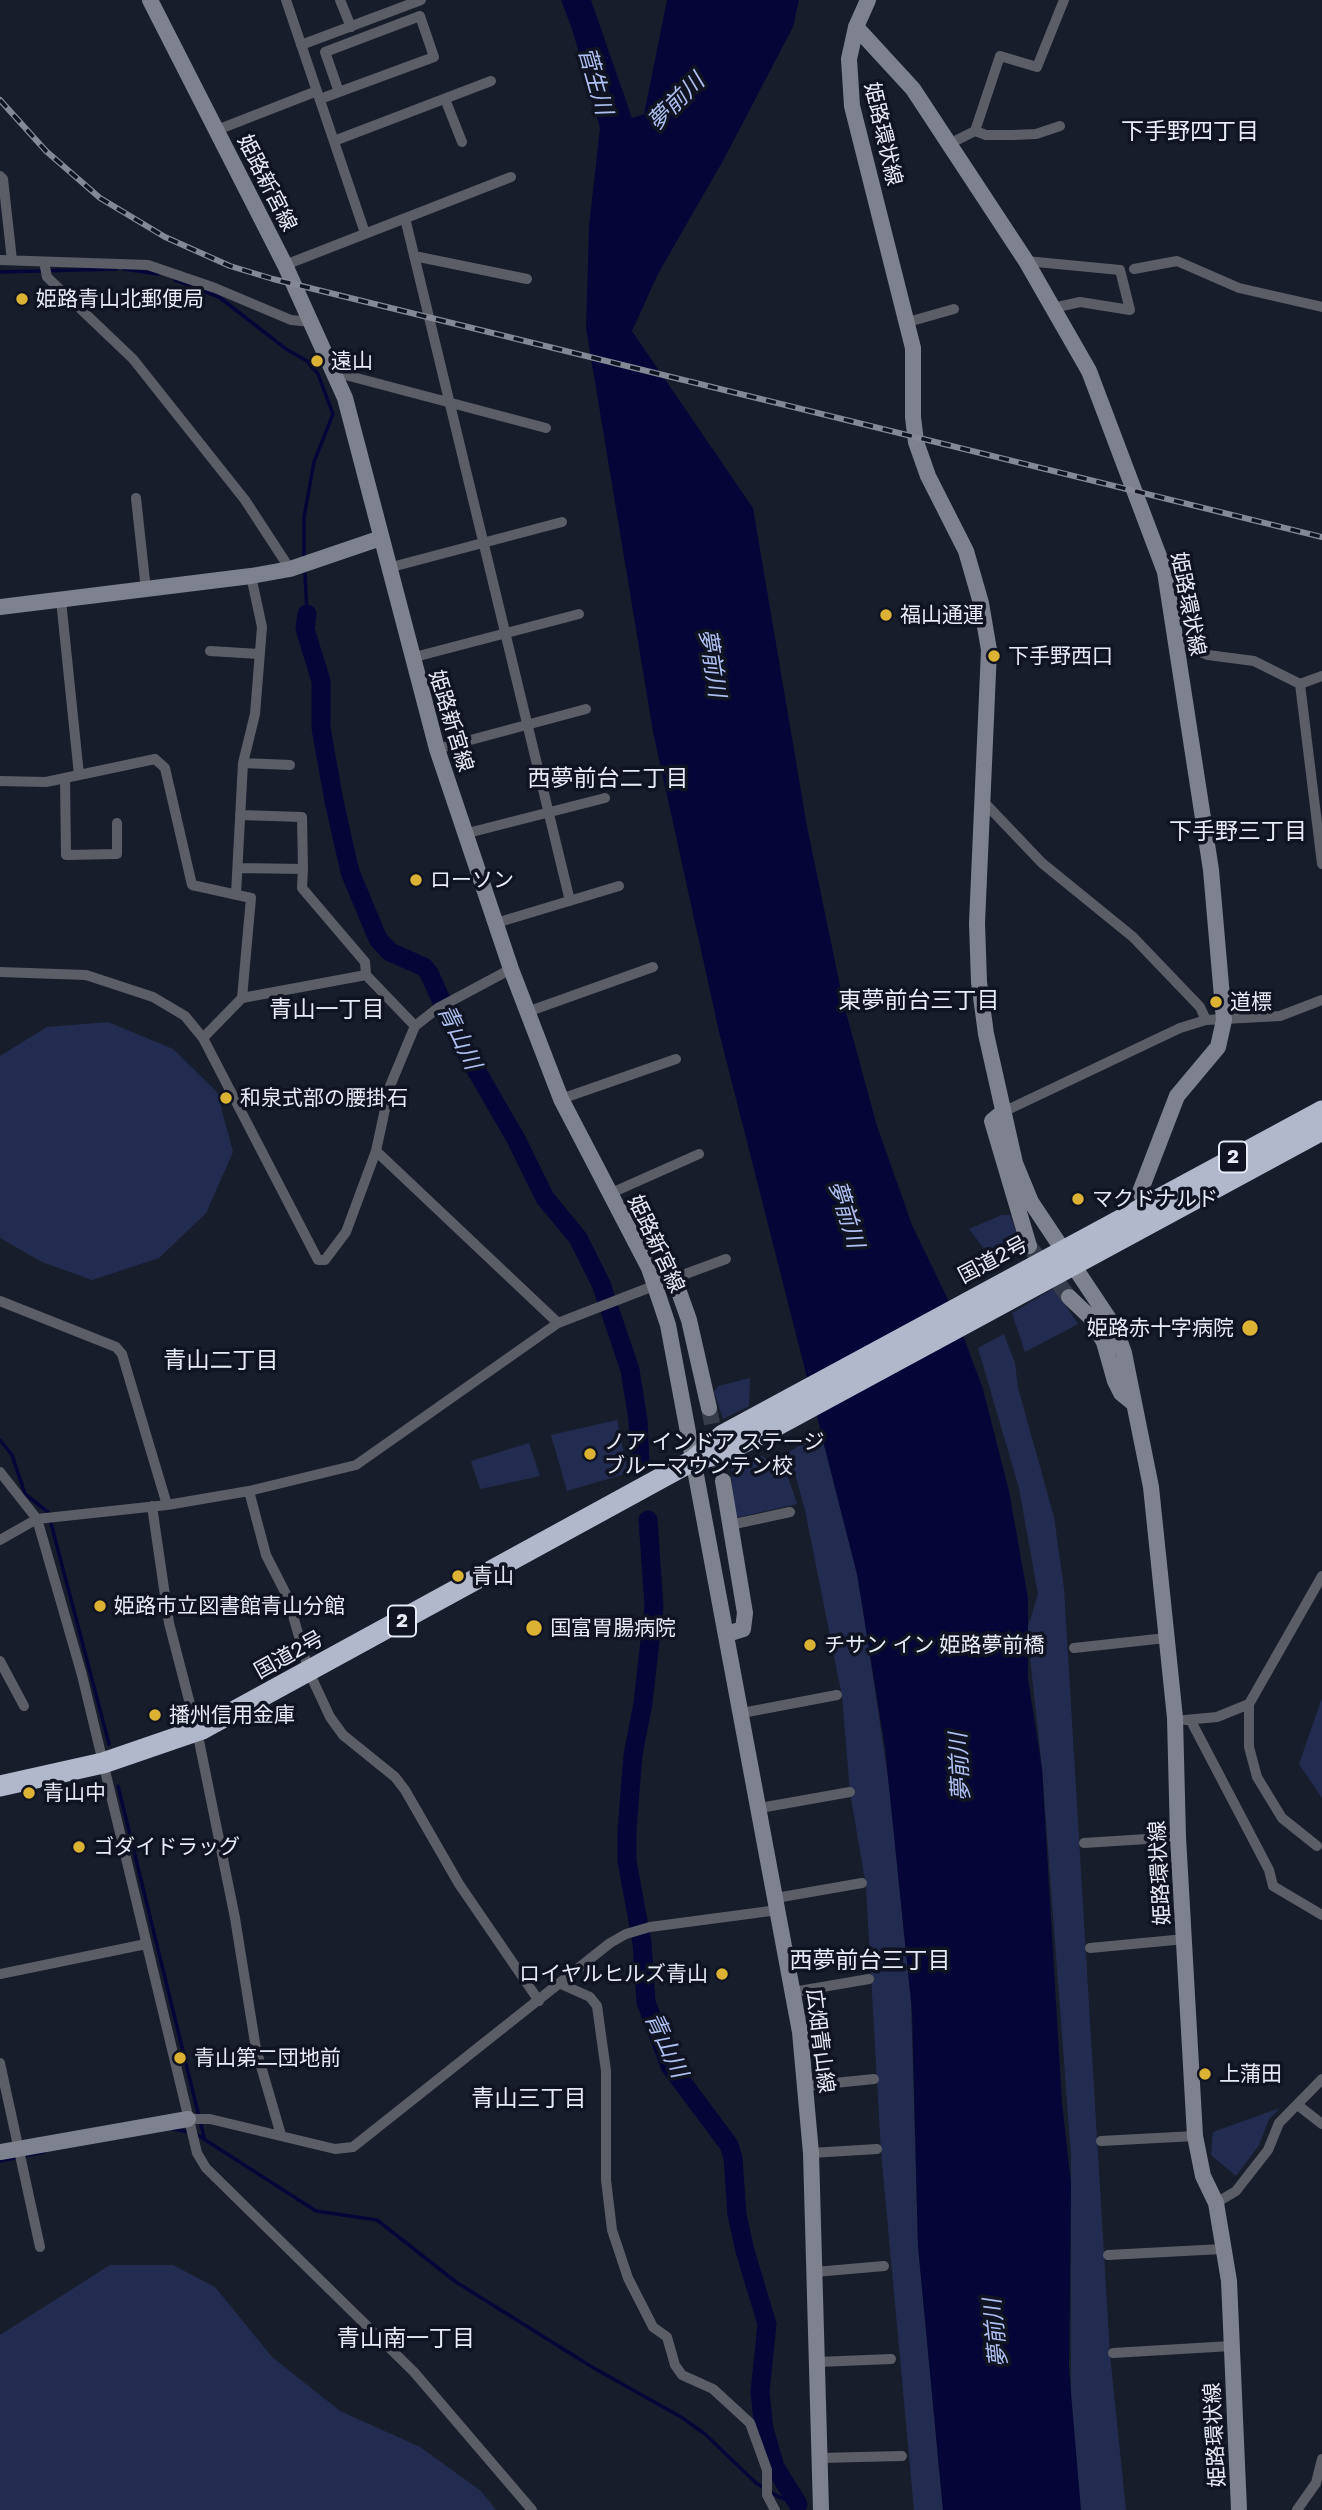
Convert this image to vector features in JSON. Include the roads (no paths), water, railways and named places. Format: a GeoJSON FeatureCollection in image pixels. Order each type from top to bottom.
{"type":"FeatureCollection","features":[{"type":"Feature","properties":{"kind":"highway","name":"国道2号"},"geometry":{"type":"LineString","coordinates":[[1068,1257],[1146,1205],[1322,1111]]}},
{"type":"Feature","properties":{"kind":"highway","name":"国道2号"},"geometry":{"type":"LineString","coordinates":[[0,1786],[103,1763],[197,1731],[694,1460],[723,1435],[769,1419],[1068,1257],[1322,1129]]}},
{"type":"Feature","properties":{"kind":"main road","name":"姫路新宮線"},"geometry":{"type":"LineString","coordinates":[[150,0],[285,265],[334,372],[357,435],[411,658],[464,834],[511,969],[561,1099],[656,1285],[668,1325],[694,1460]]}},
{"type":"Feature","properties":{"kind":"main road","name":"姫路環状線"},"geometry":{"type":"LineString","coordinates":[[868,0],[856,27],[849,60],[850,97],[908,322],[915,364],[913,416],[916,442],[928,476],[961,540],[986,627],[989,673],[981,799],[977,923],[979,982],[1003,1112],[1015,1163],[1031,1202],[1115,1328],[1124,1353],[1151,1487],[1166,1638],[1183,1720],[1178,1837],[1195,2136],[1203,2176],[1216,2203],[1229,2281],[1239,2510]]}},
{"type":"Feature","properties":{"kind":"main road","name":"姫路環状線"},"geometry":{"type":"LineString","coordinates":[[856,27],[913,89],[1026,261],[1089,371],[1165,572],[1211,870],[1224,1020],[1218,1047],[1177,1096],[1140,1192],[1146,1205]]}},
{"type":"Feature","properties":{"kind":"main road"},"geometry":{"type":"LineString","coordinates":[[0,607],[146,590],[290,569],[381,538]]}},
{"type":"Feature","properties":{"kind":"main road"},"geometry":{"type":"LineString","coordinates":[[1003,1112],[992,1121],[1029,1246]]}},
{"type":"Feature","properties":{"kind":"main road"},"geometry":{"type":"LineString","coordinates":[[656,1285],[668,1282],[674,1284],[689,1320],[709,1408]]}},
{"type":"Feature","properties":{"kind":"main road"},"geometry":{"type":"LineString","coordinates":[[1069,1297],[1090,1317],[1104,1342],[1115,1381],[1121,1393],[1132,1402]]}},
{"type":"Feature","properties":{"kind":"main road","name":"広畑青山線"},"geometry":{"type":"LineString","coordinates":[[694,1460],[793,1992],[805,2085],[811,2153],[820,2507]]}},
{"type":"Feature","properties":{"kind":"main road"},"geometry":{"type":"LineString","coordinates":[[723,1481],[745,1613],[743,1629],[727,1634]]}},
{"type":"Feature","properties":{"kind":"main road"},"geometry":{"type":"LineString","coordinates":[[0,2152],[188,2119]]}},
{"type":"Feature","properties":{"kind":"street"},"geometry":{"type":"LineString","coordinates":[[286,0],[365,233]]}},
{"type":"Feature","properties":{"kind":"street"},"geometry":{"type":"LineString","coordinates":[[340,0],[351,27]]}},
{"type":"Feature","properties":{"kind":"street"},"geometry":{"type":"LineString","coordinates":[[301,45],[351,27],[396,4],[421,0]]}},
{"type":"Feature","properties":{"kind":"street"},"geometry":{"type":"LineString","coordinates":[[949,144],[975,131],[1000,55],[1037,67],[1064,0]]}},
{"type":"Feature","properties":{"kind":"street"},"geometry":{"type":"LineString","coordinates":[[217,130],[318,95],[434,57],[420,16],[325,52],[339,92]]}},
{"type":"Feature","properties":{"kind":"street"},"geometry":{"type":"LineString","coordinates":[[334,141],[491,81]]}},
{"type":"Feature","properties":{"kind":"street"},"geometry":{"type":"LineString","coordinates":[[445,99],[462,142]]}},
{"type":"Feature","properties":{"kind":"street"},"geometry":{"type":"LineString","coordinates":[[975,131],[986,135],[1036,134],[1060,126]]}},
{"type":"Feature","properties":{"kind":"street"},"geometry":{"type":"LineString","coordinates":[[0,176],[3,179],[6,260],[148,265],[215,288],[291,320],[312,323]]}},
{"type":"Feature","properties":{"kind":"street"},"geometry":{"type":"LineString","coordinates":[[285,265],[510,177]]}},
{"type":"Feature","properties":{"kind":"street"},"geometry":{"type":"LineString","coordinates":[[405,218],[570,901]]}},
{"type":"Feature","properties":{"kind":"street"},"geometry":{"type":"LineString","coordinates":[[414,256],[527,279]]}},
{"type":"Feature","properties":{"kind":"street"},"geometry":{"type":"LineString","coordinates":[[1026,261],[1120,270],[1130,310],[1080,302],[1053,308]]}},
{"type":"Feature","properties":{"kind":"street"},"geometry":{"type":"LineString","coordinates":[[1135,269],[1177,261],[1239,288],[1322,307]]}},
{"type":"Feature","properties":{"kind":"street"},"geometry":{"type":"LineString","coordinates":[[44,262],[47,277],[133,359],[245,500],[290,569]]}},
{"type":"Feature","properties":{"kind":"street"},"geometry":{"type":"LineString","coordinates":[[908,322],[954,309]]}},
{"type":"Feature","properties":{"kind":"street"},"geometry":{"type":"LineString","coordinates":[[334,372],[546,428]]}},
{"type":"Feature","properties":{"kind":"street"},"geometry":{"type":"LineString","coordinates":[[136,498],[146,590]]}},
{"type":"Feature","properties":{"kind":"street"},"geometry":{"type":"LineString","coordinates":[[388,568],[562,522]]}},
{"type":"Feature","properties":{"kind":"street"},"geometry":{"type":"LineString","coordinates":[[236,894],[243,763],[256,714],[262,627],[251,576]]}},
{"type":"Feature","properties":{"kind":"street"},"geometry":{"type":"LineString","coordinates":[[61,600],[79,775]]}},
{"type":"Feature","properties":{"kind":"street"},"geometry":{"type":"LineString","coordinates":[[411,658],[579,614]]}},
{"type":"Feature","properties":{"kind":"street"},"geometry":{"type":"LineString","coordinates":[[1175,642],[1208,655],[1254,662],[1300,684],[1322,676]]}},
{"type":"Feature","properties":{"kind":"street"},"geometry":{"type":"LineString","coordinates":[[209,651],[259,654]]}},
{"type":"Feature","properties":{"kind":"street"},"geometry":{"type":"LineString","coordinates":[[1300,684],[1322,864]]}},
{"type":"Feature","properties":{"kind":"street"},"geometry":{"type":"LineString","coordinates":[[437,749],[586,709]]}},
{"type":"Feature","properties":{"kind":"street"},"geometry":{"type":"LineString","coordinates":[[0,781],[46,782],[155,759],[165,768],[192,885],[251,898],[242,998]]}},
{"type":"Feature","properties":{"kind":"street"},"geometry":{"type":"LineString","coordinates":[[243,763],[290,765]]}},
{"type":"Feature","properties":{"kind":"street"},"geometry":{"type":"LineString","coordinates":[[65,778],[66,855],[117,854],[117,823]]}},
{"type":"Feature","properties":{"kind":"street"},"geometry":{"type":"LineString","coordinates":[[464,834],[605,798]]}},
{"type":"Feature","properties":{"kind":"street"},"geometry":{"type":"LineString","coordinates":[[981,799],[1042,863],[1133,937],[1200,1007],[1206,1020]]}},
{"type":"Feature","properties":{"kind":"street"},"geometry":{"type":"LineString","coordinates":[[240,815],[302,817],[302,888],[365,962],[366,975],[415,1026]]}},
{"type":"Feature","properties":{"kind":"street"},"geometry":{"type":"LineString","coordinates":[[239,868],[303,869]]}},
{"type":"Feature","properties":{"kind":"street"},"geometry":{"type":"LineString","coordinates":[[496,923],[619,886]]}},
{"type":"Feature","properties":{"kind":"street"},"geometry":{"type":"LineString","coordinates":[[527,1012],[653,967]]}},
{"type":"Feature","properties":{"kind":"street"},"geometry":{"type":"LineString","coordinates":[[0,972],[86,975],[153,997],[185,1016],[203,1038],[318,1260],[324,1260],[346,1231],[376,1151],[390,1086],[415,1026],[438,1008],[511,969]]}},
{"type":"Feature","properties":{"kind":"street"},"geometry":{"type":"LineString","coordinates":[[203,1038],[242,998],[366,975]]}},
{"type":"Feature","properties":{"kind":"street"},"geometry":{"type":"LineString","coordinates":[[1003,1112],[1180,1028],[1206,1020],[1280,1016],[1322,1000]]}},
{"type":"Feature","properties":{"kind":"street"},"geometry":{"type":"LineString","coordinates":[[561,1099],[676,1059]]}},
{"type":"Feature","properties":{"kind":"street"},"geometry":{"type":"LineString","coordinates":[[376,1151],[558,1323]]}},
{"type":"Feature","properties":{"kind":"street"},"geometry":{"type":"LineString","coordinates":[[609,1194],[699,1154]]}},
{"type":"Feature","properties":{"kind":"street"},"geometry":{"type":"LineString","coordinates":[[674,1284],[680,1276],[726,1259]]}},
{"type":"Feature","properties":{"kind":"street"},"geometry":{"type":"LineString","coordinates":[[0,1540],[44,1518],[167,1505],[249,1492],[356,1465],[558,1323],[656,1285]]}},
{"type":"Feature","properties":{"kind":"street"},"geometry":{"type":"LineString","coordinates":[[0,1301],[116,1347],[122,1354],[167,1505]]}},
{"type":"Feature","properties":{"kind":"street"},"geometry":{"type":"LineString","coordinates":[[0,1472],[44,1518],[191,2137],[205,2168],[414,2372],[532,2510]]}},
{"type":"Feature","properties":{"kind":"street"},"geometry":{"type":"LineString","coordinates":[[249,1492],[265,1555],[288,1598],[309,1672],[330,1717],[343,1735],[395,1777],[405,1790],[459,1884],[539,2001]]}},
{"type":"Feature","properties":{"kind":"street"},"geometry":{"type":"LineString","coordinates":[[152,1506],[169,1623],[197,1731],[235,1918],[256,2049],[281,2135]]}},
{"type":"Feature","properties":{"kind":"street"},"geometry":{"type":"LineString","coordinates":[[730,1525],[790,1512]]}},
{"type":"Feature","properties":{"kind":"street"},"geometry":{"type":"LineString","coordinates":[[1317,1846],[1282,1818],[1257,1777],[1249,1746],[1249,1704],[1322,1576]]}},
{"type":"Feature","properties":{"kind":"street"},"geometry":{"type":"LineString","coordinates":[[1074,1648],[1166,1638]]}},
{"type":"Feature","properties":{"kind":"street"},"geometry":{"type":"LineString","coordinates":[[0,1661],[24,1706]]}},
{"type":"Feature","properties":{"kind":"street"},"geometry":{"type":"LineString","coordinates":[[742,1713],[837,1695]]}},
{"type":"Feature","properties":{"kind":"street"},"geometry":{"type":"LineString","coordinates":[[1249,1704],[1217,1717],[1183,1720],[1269,1870],[1273,1886],[1322,1915]]}},
{"type":"Feature","properties":{"kind":"street"},"geometry":{"type":"LineString","coordinates":[[760,1808],[850,1792]]}},
{"type":"Feature","properties":{"kind":"street"},"geometry":{"type":"LineString","coordinates":[[1084,1843],[1178,1837]]}},
{"type":"Feature","properties":{"kind":"street"},"geometry":{"type":"LineString","coordinates":[[188,2119],[209,2119],[335,2150],[353,2147],[610,1943],[626,1934],[650,1927],[777,1904],[862,1882]]}},
{"type":"Feature","properties":{"kind":"street"},"geometry":{"type":"LineString","coordinates":[[1090,1948],[1185,1939]]}},
{"type":"Feature","properties":{"kind":"street"},"geometry":{"type":"LineString","coordinates":[[0,1974],[146,1944]]}},
{"type":"Feature","properties":{"kind":"street"},"geometry":{"type":"LineString","coordinates":[[793,1992],[869,1979]]}},
{"type":"Feature","properties":{"kind":"street"},"geometry":{"type":"LineString","coordinates":[[561,1984],[590,1997],[597,2006],[606,2071],[606,2180],[612,2230],[628,2278],[653,2327],[667,2337],[673,2349],[675,2365],[682,2375],[713,2389],[750,2423],[768,2475],[766,2495],[775,2510]]}},
{"type":"Feature","properties":{"kind":"street"},"geometry":{"type":"LineString","coordinates":[[0,2063],[40,2247]]}},
{"type":"Feature","properties":{"kind":"street"},"geometry":{"type":"LineString","coordinates":[[1216,2203],[1236,2191],[1268,2151],[1279,2123],[1299,2106],[1322,2079]]}},
{"type":"Feature","properties":{"kind":"street"},"geometry":{"type":"LineString","coordinates":[[805,2085],[874,2080]]}},
{"type":"Feature","properties":{"kind":"street"},"geometry":{"type":"LineString","coordinates":[[1299,2106],[1322,2124]]}},
{"type":"Feature","properties":{"kind":"street"},"geometry":{"type":"LineString","coordinates":[[1101,2141],[1195,2136]]}},
{"type":"Feature","properties":{"kind":"street"},"geometry":{"type":"LineString","coordinates":[[811,2153],[877,2149]]}},
{"type":"Feature","properties":{"kind":"street"},"geometry":{"type":"LineString","coordinates":[[1108,2255],[1222,2249]]}},
{"type":"Feature","properties":{"kind":"street"},"geometry":{"type":"LineString","coordinates":[[815,2272],[884,2266]]}},
{"type":"Feature","properties":{"kind":"street"},"geometry":{"type":"LineString","coordinates":[[1113,2353],[1231,2346]]}},
{"type":"Feature","properties":{"kind":"street"},"geometry":{"type":"LineString","coordinates":[[818,2362],[891,2359]]}},
{"type":"Feature","properties":{"kind":"street"},"geometry":{"type":"LineString","coordinates":[[819,2458],[902,2456]]}},
{"type":"Feature","properties":{"kind":"street"},"geometry":{"type":"LineString","coordinates":[[1297,2510],[1316,2483],[1322,2459]]}},
{"type":"Feature","properties":{"kind":"water"},"geometry":{"type":"Polygon","coordinates":[[[561,0],[591,0],[632,118],[644,114],[667,0],[799,0],[793,27],[724,159],[658,274],[632,331],[753,508],[807,826],[844,1005],[877,1126],[912,1225],[955,1314],[983,1389],[1009,1491],[1028,1598],[1028,1679],[1042,1768],[1062,2103],[1071,2183],[1069,2369],[1081,2510],[943,2510],[918,2246],[912,2011],[885,1748],[857,1574],[719,1032],[653,732],[586,328],[589,226],[600,128],[573,32],[561,0]]]}},
{"type":"Feature","properties":{"kind":"waterway"},"geometry":{"type":"LineString","coordinates":[[0,272],[117,269]]}},
{"type":"Feature","properties":{"kind":"waterway"},"geometry":{"type":"LineString","coordinates":[[124,269],[158,274]]}},
{"type":"Feature","properties":{"kind":"waterway"},"geometry":{"type":"LineString","coordinates":[[175,280],[219,297],[286,349],[307,361],[318,374],[333,414],[314,462],[304,517],[304,557]]}},
{"type":"Feature","properties":{"kind":"waterway"},"geometry":{"type":"LineString","coordinates":[[305,573],[307,614]]}},
{"type":"Feature","properties":{"kind":"waterway","name":"青山川"},"geometry":{"type":"LineString","coordinates":[[307,614],[305,629],[321,681],[321,728],[350,872],[378,939],[390,952],[424,967],[429,973],[461,1044],[516,1139],[545,1198],[578,1238],[601,1284],[630,1370],[638,1420],[640,1463]]}},
{"type":"Feature","properties":{"kind":"waterway"},"geometry":{"type":"LineString","coordinates":[[0,1440],[12,1455],[25,1494],[48,1512],[109,1744]]}},
{"type":"Feature","properties":{"kind":"waterway","name":"青山川"},"geometry":{"type":"LineString","coordinates":[[648,1520],[654,1606],[643,1703],[633,1755],[627,1830],[627,1861],[642,1943],[646,2002],[670,2066],[729,2145],[733,2158],[737,2215],[767,2324],[760,2392],[764,2429],[775,2467],[798,2504]]}},
{"type":"Feature","properties":{"kind":"waterway"},"geometry":{"type":"LineString","coordinates":[[118,1786],[204,2137]]}},
{"type":"Feature","properties":{"kind":"waterway"},"geometry":{"type":"LineString","coordinates":[[173,2129],[189,2132]]}},
{"type":"Feature","properties":{"kind":"waterway"},"geometry":{"type":"LineString","coordinates":[[196,2134],[316,2211],[377,2220],[456,2282],[592,2367],[681,2417],[705,2434],[756,2483],[779,2497],[798,2504],[802,2510]]}},
{"type":"Feature","properties":{"kind":"waterway"},"geometry":{"type":"LineString","coordinates":[[0,2161],[44,2152]]}},
{"type":"Feature","properties":{"kind":"tunnel"},"geometry":{"type":"LineString","coordinates":[[1029,1246],[1069,1297]]}},
{"type":"Feature","properties":{"kind":"tunnel"},"geometry":{"type":"LineString","coordinates":[[709,1408],[723,1481]]}},
{"type":"Feature","properties":{"kind":"railway"},"geometry":{"type":"LineString","coordinates":[[0,100],[46,151],[100,198],[165,237],[230,266],[273,279],[1322,537]]}},
{"type":"Feature","properties":{"kind":"place","name":"姫路青山北郵便局"},"geometry":{"type":"Point","coordinates":[22,299]}},
{"type":"Feature","properties":{"kind":"place","name":"遠山"},"geometry":{"type":"Point","coordinates":[317,361]}},
{"type":"Feature","properties":{"kind":"place","name":"福山通運"},"geometry":{"type":"Point","coordinates":[886,615]}},
{"type":"Feature","properties":{"kind":"place","name":"下手野西口"},"geometry":{"type":"Point","coordinates":[994,656]}},
{"type":"Feature","properties":{"kind":"place","name":"ローソン"},"geometry":{"type":"Point","coordinates":[416,880]}},
{"type":"Feature","properties":{"kind":"place","name":"道標"},"geometry":{"type":"Point","coordinates":[1216,1002]}},
{"type":"Feature","properties":{"kind":"place","name":"和泉式部の腰掛石"},"geometry":{"type":"Point","coordinates":[226,1098]}},
{"type":"Feature","properties":{"kind":"place","name":"マクドナルド"},"geometry":{"type":"Point","coordinates":[1078,1199]}},
{"type":"Feature","properties":{"kind":"place","name":"姫路赤十字病院"},"geometry":{"type":"Point","coordinates":[1250,1328]}},
{"type":"Feature","properties":{"kind":"place","name":"ノア インドア ステージ ブルーマウンテン校"},"geometry":{"type":"Point","coordinates":[590,1454]}},
{"type":"Feature","properties":{"kind":"place","name":"青山"},"geometry":{"type":"Point","coordinates":[458,1576]}},
{"type":"Feature","properties":{"kind":"place","name":"姫路市立図書館青山分館"},"geometry":{"type":"Point","coordinates":[100,1606]}},
{"type":"Feature","properties":{"kind":"place","name":"国富胃腸病院"},"geometry":{"type":"Point","coordinates":[534,1628]}},
{"type":"Feature","properties":{"kind":"place","name":"チサン イン 姫路夢前橋"},"geometry":{"type":"Point","coordinates":[810,1645]}},
{"type":"Feature","properties":{"kind":"place","name":"播州信用金庫"},"geometry":{"type":"Point","coordinates":[155,1715]}},
{"type":"Feature","properties":{"kind":"place","name":"青山中"},"geometry":{"type":"Point","coordinates":[29,1793]}},
{"type":"Feature","properties":{"kind":"place","name":"ゴダイドラッグ"},"geometry":{"type":"Point","coordinates":[79,1847]}},
{"type":"Feature","properties":{"kind":"place","name":"ロイヤルヒルズ青山"},"geometry":{"type":"Point","coordinates":[722,1974]}},
{"type":"Feature","properties":{"kind":"place","name":"青山第二団地前"},"geometry":{"type":"Point","coordinates":[180,2058]}},
{"type":"Feature","properties":{"kind":"place","name":"上蒲田"},"geometry":{"type":"Point","coordinates":[1205,2074]}},
{"type":"Feature","properties":{"kind":"district","name":"下手野四丁目"},"geometry":{"type":"Point","coordinates":[1190,132]}},
{"type":"Feature","properties":{"kind":"district","name":"西夢前台二丁目"},"geometry":{"type":"Point","coordinates":[608,779]}},
{"type":"Feature","properties":{"kind":"district","name":"下手野三丁目"},"geometry":{"type":"Point","coordinates":[1238,832]}},
{"type":"Feature","properties":{"kind":"district","name":"東夢前台三丁目"},"geometry":{"type":"Point","coordinates":[919,1001]}},
{"type":"Feature","properties":{"kind":"district","name":"青山一丁目"},"geometry":{"type":"Point","coordinates":[327,1010]}},
{"type":"Feature","properties":{"kind":"district","name":"青山二丁目"},"geometry":{"type":"Point","coordinates":[221,1361]}},
{"type":"Feature","properties":{"kind":"district","name":"西夢前台三丁目"},"geometry":{"type":"Point","coordinates":[870,1961]}},
{"type":"Feature","properties":{"kind":"district","name":"青山三丁目"},"geometry":{"type":"Point","coordinates":[529,2099]}},
{"type":"Feature","properties":{"kind":"district","name":"青山南一丁目"},"geometry":{"type":"Point","coordinates":[406,2339]}},
{"type":"Feature","properties":{"kind":"water label","name":"菅生川"},"geometry":{"type":"Point","coordinates":[595,81]}},
{"type":"Feature","properties":{"kind":"water label","name":"夢前川"},"geometry":{"type":"Point","coordinates":[676,102]}},
{"type":"Feature","properties":{"kind":"water label","name":"夢前川"},"geometry":{"type":"Point","coordinates":[712,663]}},
{"type":"Feature","properties":{"kind":"water label","name":"夢前川"},"geometry":{"type":"Point","coordinates":[846,1214]}},
{"type":"Feature","properties":{"kind":"water label","name":"夢前川"},"geometry":{"type":"Point","coordinates":[960,1767]}},
{"type":"Feature","properties":{"kind":"water label","name":"夢前川"},"geometry":{"type":"Point","coordinates":[996,2333]}}]}
